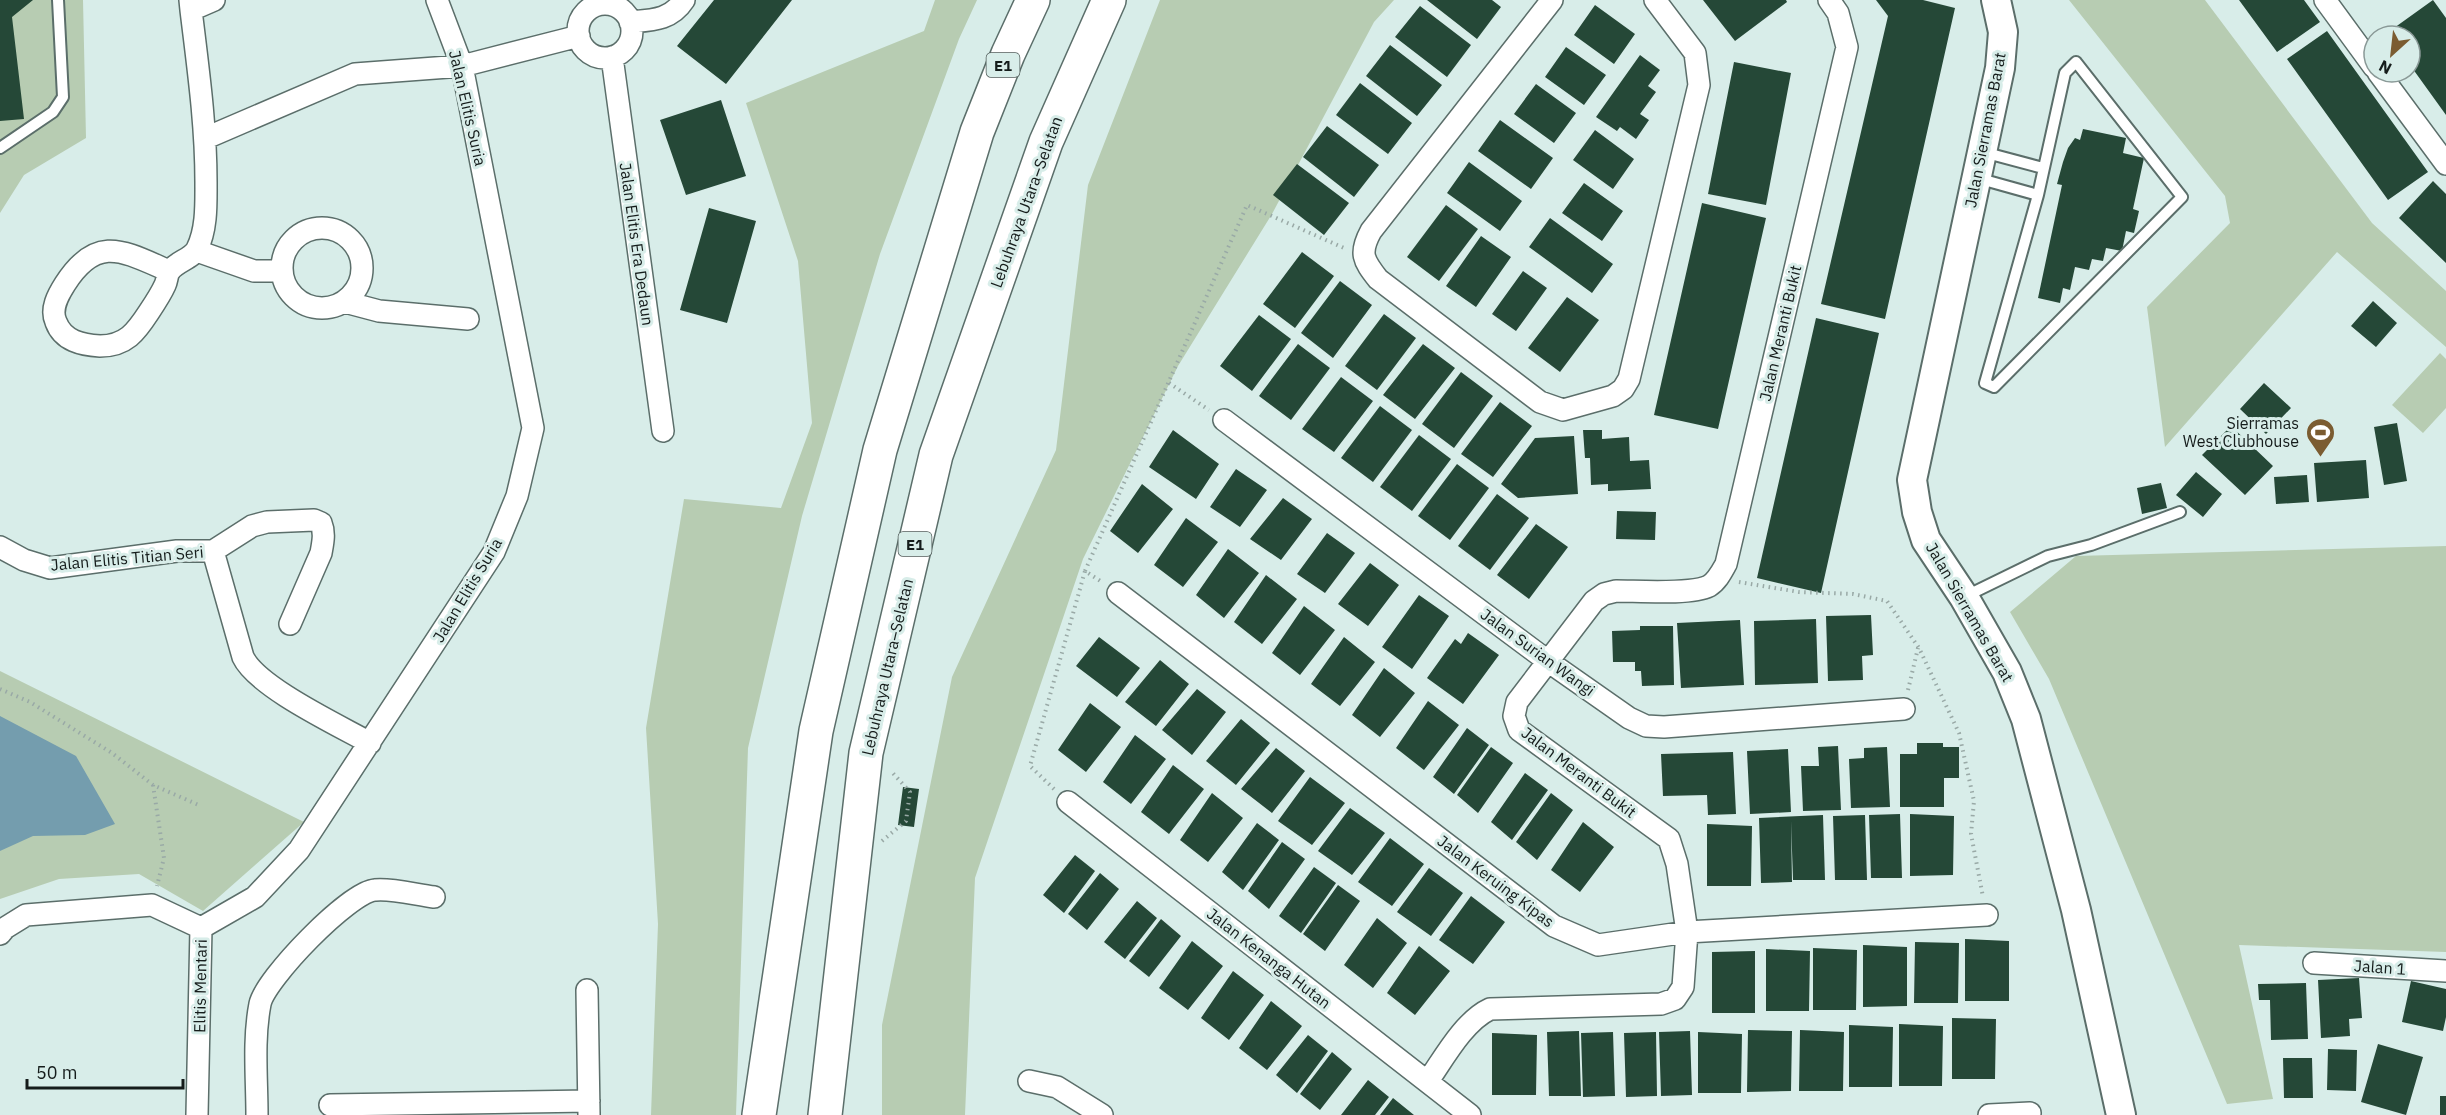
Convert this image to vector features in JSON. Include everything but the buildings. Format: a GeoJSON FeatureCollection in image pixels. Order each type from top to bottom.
{"type":"FeatureCollection","features":[{"type":"Feature","properties":{"kind":"highway","name":"E1"},"geometry":{"type":"LineString","coordinates":[[759,1115],[816,731],[880,450],[977,132],[1008,54],[1033,0]]}},
{"type":"Feature","properties":{"kind":"highway","name":"Lebuhraya Utara–Selatan"},"geometry":{"type":"LineString","coordinates":[[825,1115],[866,753],[936,455],[1046,142],[1109,0]]}},
{"type":"Feature","properties":{"kind":"street"},"geometry":{"type":"LineString","coordinates":[[170,271],[114,250],[102,251],[83,260],[61,289],[53,310],[55,321],[70,340],[82,345],[111,346],[124,342],[135,333],[161,293],[170,271],[197,251],[206,213],[206,138],[190,5],[214,0]]}},
{"type":"Feature","properties":{"kind":"street","name":"Jalan Elitis Suria"},"geometry":{"type":"LineString","coordinates":[[201,928],[255,897],[299,850],[494,552],[517,496],[533,428],[462,66],[437,0]]}},
{"type":"Feature","properties":{"kind":"street"},"geometry":{"type":"LineString","coordinates":[[630,22],[664,18],[680,7],[684,0]]}},
{"type":"Feature","properties":{"kind":"street"},"geometry":{"type":"LineString","coordinates":[[1552,0],[1371,231],[1364,244],[1363,256],[1378,279],[1540,402],[1563,410],[1613,396],[1623,389],[1629,379],[1699,85],[1695,53],[1655,0]]}},
{"type":"Feature","properties":{"kind":"street","name":"Jalan Meranti Bukit"},"geometry":{"type":"LineString","coordinates":[[1428,1081],[1469,1024],[1478,1014],[1490,1009],[1661,1004],[1675,999],[1683,987],[1687,932],[1677,864],[1670,840],[1519,730],[1514,716],[1517,702],[1594,601],[1604,594],[1616,591],[1697,590],[1710,585],[1719,578],[1726,564],[1846,47],[1838,13],[1829,0]]}},
{"type":"Feature","properties":{"kind":"street","name":"Jalan Sierramas Barat"},"geometry":{"type":"LineString","coordinates":[[1996,0],[2003,32],[2001,59],[1912,480],[1917,512],[1926,540],[1964,597],[2007,672],[2026,719],[2076,910],[2121,1115]]}},
{"type":"Feature","properties":{"kind":"street"},"geometry":{"type":"LineString","coordinates":[[2325,0],[2362,51]]}},
{"type":"Feature","properties":{"kind":"street"},"geometry":{"type":"LineString","coordinates":[[599,2],[615,6],[627,15],[630,22],[631,40],[626,48],[612,57],[603,58],[587,51],[579,36],[581,19],[585,12],[599,2]]}},
{"type":"Feature","properties":{"kind":"street"},"geometry":{"type":"LineString","coordinates":[[206,138],[356,74],[462,66],[579,36]]}},
{"type":"Feature","properties":{"kind":"street","name":"Jalan Elitis Era Dedaun"},"geometry":{"type":"LineString","coordinates":[[612,57],[663,430]]}},
{"type":"Feature","properties":{"kind":"street"},"geometry":{"type":"LineString","coordinates":[[2387,84],[2446,164]]}},
{"type":"Feature","properties":{"kind":"street"},"geometry":{"type":"LineString","coordinates":[[318,228],[331,228],[352,241],[360,252],[363,266],[358,286],[345,302],[332,307],[318,308],[305,304],[294,296],[286,285],[282,271],[283,259],[288,247],[306,231],[318,228]]}},
{"type":"Feature","properties":{"kind":"street"},"geometry":{"type":"LineString","coordinates":[[197,251],[254,271],[282,271]]}},
{"type":"Feature","properties":{"kind":"street"},"geometry":{"type":"LineString","coordinates":[[345,302],[379,311],[468,319]]}},
{"type":"Feature","properties":{"kind":"street","name":"Jalan Surian Wangi"},"geometry":{"type":"LineString","coordinates":[[1224,420],[1549,662],[1629,718],[1646,726],[1664,727],[1904,710]]}},
{"type":"Feature","properties":{"kind":"street","name":"Jalan Elitis Titian Seri"},"geometry":{"type":"LineString","coordinates":[[0,547],[24,560],[50,568],[177,551],[213,551],[252,526],[267,522],[314,520],[321,523],[324,530],[321,553],[290,624]]}},
{"type":"Feature","properties":{"kind":"street"},"geometry":{"type":"LineString","coordinates":[[213,551],[247,667],[270,686],[370,743]]}},
{"type":"Feature","properties":{"kind":"street","name":"Jalan Keruing Kipas"},"geometry":{"type":"LineString","coordinates":[[1118,593],[1554,926],[1598,945],[1687,932],[1987,915]]}},
{"type":"Feature","properties":{"kind":"street","name":"Jalan Kenanga Hutan"},"geometry":{"type":"LineString","coordinates":[[1068,802],[1470,1115]]}},
{"type":"Feature","properties":{"kind":"street"},"geometry":{"type":"LineString","coordinates":[[257,1115],[256,1039],[260,1002],[269,983],[289,960],[352,900],[374,890],[434,897]]}},
{"type":"Feature","properties":{"kind":"street"},"geometry":{"type":"LineString","coordinates":[[0,934],[5,928],[26,915],[152,904],[201,928]]}},
{"type":"Feature","properties":{"kind":"street","name":"Elitis Mentari"},"geometry":{"type":"LineString","coordinates":[[197,1115],[201,928]]}},
{"type":"Feature","properties":{"kind":"street","name":"Jalan 1"},"geometry":{"type":"LineString","coordinates":[[2314,963],[2446,971]]}},
{"type":"Feature","properties":{"kind":"street"},"geometry":{"type":"LineString","coordinates":[[330,1105],[589,1108],[586,990]]}},
{"type":"Feature","properties":{"kind":"street"},"geometry":{"type":"LineString","coordinates":[[1029,1081],[1057,1087],[1097,1113]]}},
{"type":"Feature","properties":{"kind":"street"},"geometry":{"type":"LineString","coordinates":[[1989,1115],[2030,1113]]}},
{"type":"Feature","properties":{"kind":"lane"},"geometry":{"type":"LineString","coordinates":[[0,148],[53,112],[63,97],[58,0]]}},
{"type":"Feature","properties":{"kind":"lane"},"geometry":{"type":"LineString","coordinates":[[2076,62],[2182,197],[1994,387],[1985,383],[2038,195],[2065,73],[2076,62]]}},
{"type":"Feature","properties":{"kind":"lane"},"geometry":{"type":"LineString","coordinates":[[1979,165],[2043,168]]}},
{"type":"Feature","properties":{"kind":"lane"},"geometry":{"type":"LineString","coordinates":[[1979,165],[2038,195]]}},
{"type":"Feature","properties":{"kind":"lane"},"geometry":{"type":"LineString","coordinates":[[1964,597],[2048,556],[2091,544],[2180,513]]}},
{"type":"Feature","properties":{"kind":"path"},"geometry":{"type":"LineString","coordinates":[[1068,802],[1030,766],[1085,571],[1247,205],[1363,256]]}},
{"type":"Feature","properties":{"kind":"path"},"geometry":{"type":"LineString","coordinates":[[1169,383],[1224,420]]}},
{"type":"Feature","properties":{"kind":"path"},"geometry":{"type":"LineString","coordinates":[[1085,571],[1118,593]]}},
{"type":"Feature","properties":{"kind":"path"},"geometry":{"type":"LineString","coordinates":[[1904,710],[1910,675],[1919,648]]}},
{"type":"Feature","properties":{"kind":"path"},"geometry":{"type":"LineString","coordinates":[[0,689],[30,702],[103,747],[153,784],[201,806]]}},
{"type":"Feature","properties":{"kind":"path"},"geometry":{"type":"LineString","coordinates":[[152,904],[164,858],[153,784]]}},
{"type":"Feature","properties":{"kind":"green space"},"geometry":{"type":"Polygon","coordinates":[[[0,0],[83,0],[86,138],[24,175],[0,213],[0,0]]]}},
{"type":"Feature","properties":{"kind":"green space"},"geometry":{"type":"Polygon","coordinates":[[[935,0],[977,0],[959,39],[880,254],[802,516],[748,748],[736,1115],[651,1115],[658,924],[646,728],[684,499],[781,508],[812,423],[798,261],[746,103],[924,31],[935,0]]]}},
{"type":"Feature","properties":{"kind":"green space"},"geometry":{"type":"Polygon","coordinates":[[[1160,0],[1394,0],[1374,22],[1272,214],[1178,366],[1083,559],[975,878],[965,1115],[882,1115],[882,1025],[952,677],[1056,450],[1088,185],[1160,0]]]}},
{"type":"Feature","properties":{"kind":"green space"},"geometry":{"type":"Polygon","coordinates":[[[2069,0],[2205,0],[2372,223],[2446,291],[2446,347],[2337,252],[2165,447],[2147,307],[2230,223],[2225,196],[2069,0]]]}},
{"type":"Feature","properties":{"kind":"green space"},"geometry":{"type":"Polygon","coordinates":[[[2440,353],[2446,359],[2446,408],[2423,433],[2392,405],[2440,353]]]}},
{"type":"Feature","properties":{"kind":"green space"},"geometry":{"type":"Polygon","coordinates":[[[2446,546],[2446,952],[2239,945],[2273,1099],[2227,1104],[2049,679],[2010,612],[2076,556],[2446,546]]]}},
{"type":"Feature","properties":{"kind":"green space"},"geometry":{"type":"Polygon","coordinates":[[[0,671],[304,822],[203,911],[139,874],[59,879],[0,899],[0,671]]]}},
{"type":"Feature","properties":{"kind":"water"},"geometry":{"type":"Polygon","coordinates":[[[0,716],[76,756],[115,824],[85,835],[33,836],[0,851],[0,716]]]}},
{"type":"Feature","properties":{"kind":"place","name":"Sierramas West Clubhouse"},"geometry":{"type":"Point","coordinates":[2320,458]}}]}
